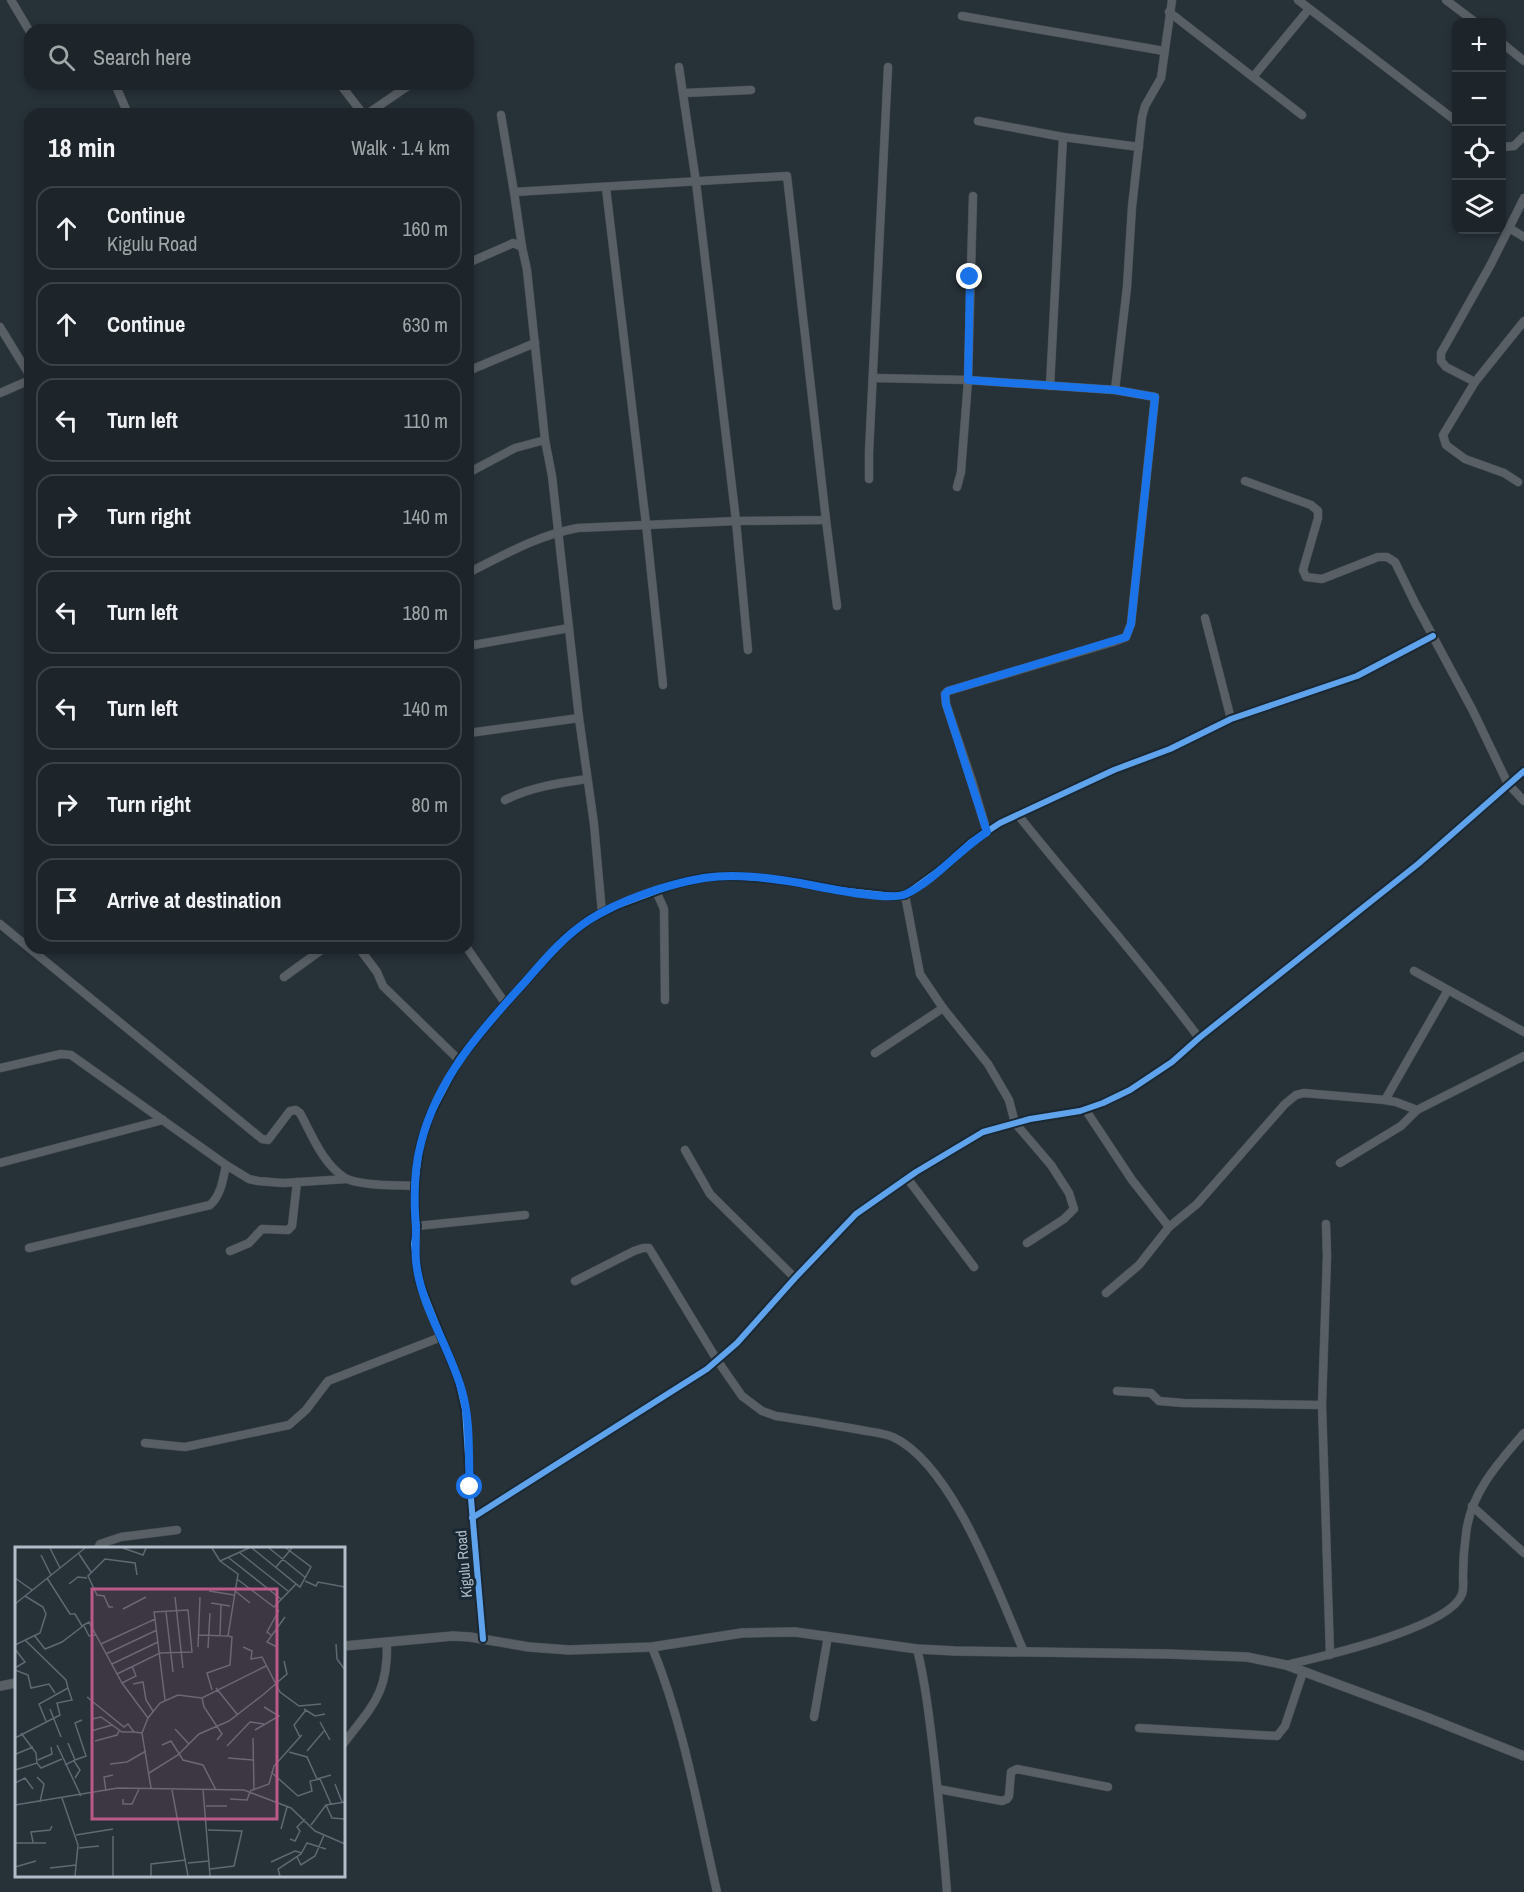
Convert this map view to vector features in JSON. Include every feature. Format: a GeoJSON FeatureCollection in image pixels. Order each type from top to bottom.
{"type":"FeatureCollection","features":[{"type":"Feature","properties":{"kind":"street"},"geometry":{"type":"LineString","coordinates":[[11,0],[25,24]]}},
{"type":"Feature","properties":{"kind":"street"},"geometry":{"type":"LineString","coordinates":[[1115,390],[1127,287],[1132,207],[1139,147],[1145,106],[1161,80],[1172,0]]}},
{"type":"Feature","properties":{"kind":"street"},"geometry":{"type":"LineString","coordinates":[[1298,0],[1452,118]]}},
{"type":"Feature","properties":{"kind":"street"},"geometry":{"type":"LineString","coordinates":[[1446,0],[1470,18]]}},
{"type":"Feature","properties":{"kind":"street"},"geometry":{"type":"LineString","coordinates":[[1253,77],[1310,9]]}},
{"type":"Feature","properties":{"kind":"street"},"geometry":{"type":"LineString","coordinates":[[1169,12],[1302,115]]}},
{"type":"Feature","properties":{"kind":"street"},"geometry":{"type":"LineString","coordinates":[[962,16],[1164,51]]}},
{"type":"Feature","properties":{"kind":"street"},"geometry":{"type":"LineString","coordinates":[[1506,47],[1524,61]]}},
{"type":"Feature","properties":{"kind":"street"},"geometry":{"type":"LineString","coordinates":[[680,67],[696,182],[736,521],[748,650]]}},
{"type":"Feature","properties":{"kind":"street"},"geometry":{"type":"LineString","coordinates":[[869,479],[868,458],[888,67]]}},
{"type":"Feature","properties":{"kind":"street"},"geometry":{"type":"LineString","coordinates":[[118,90],[125,108]]}},
{"type":"Feature","properties":{"kind":"street"},"geometry":{"type":"LineString","coordinates":[[344,90],[360,108]]}},
{"type":"Feature","properties":{"kind":"street"},"geometry":{"type":"LineString","coordinates":[[374,108],[402,90]]}},
{"type":"Feature","properties":{"kind":"street"},"geometry":{"type":"LineString","coordinates":[[684,93],[751,90]]}},
{"type":"Feature","properties":{"kind":"street"},"geometry":{"type":"LineString","coordinates":[[501,115],[527,270],[545,440],[558,531],[602,913]]}},
{"type":"Feature","properties":{"kind":"street"},"geometry":{"type":"LineString","coordinates":[[978,121],[1063,137],[1139,147]]}},
{"type":"Feature","properties":{"kind":"street"},"geometry":{"type":"LineString","coordinates":[[1506,147],[1514,146],[1524,136]]}},
{"type":"Feature","properties":{"kind":"street"},"geometry":{"type":"LineString","coordinates":[[1050,386],[1063,137]]}},
{"type":"Feature","properties":{"kind":"street"},"geometry":{"type":"LineString","coordinates":[[514,192],[787,176],[837,606]]}},
{"type":"Feature","properties":{"kind":"street"},"geometry":{"type":"LineString","coordinates":[[606,188],[663,685]]}},
{"type":"Feature","properties":{"kind":"street"},"geometry":{"type":"LineString","coordinates":[[957,487],[961,472],[968,380],[973,196]]}},
{"type":"Feature","properties":{"kind":"street"},"geometry":{"type":"LineString","coordinates":[[1475,382],[1446,368],[1441,361],[1441,353],[1491,264],[1524,198]]}},
{"type":"Feature","properties":{"kind":"street"},"geometry":{"type":"LineString","coordinates":[[1509,228],[1524,237]]}},
{"type":"Feature","properties":{"kind":"street"},"geometry":{"type":"LineString","coordinates":[[474,260],[513,243],[522,247]]}},
{"type":"Feature","properties":{"kind":"street"},"geometry":{"type":"LineString","coordinates":[[1518,482],[1504,473],[1465,459],[1446,445],[1443,435],[1475,382],[1524,321]]}},
{"type":"Feature","properties":{"kind":"street"},"geometry":{"type":"LineString","coordinates":[[0,327],[24,368]]}},
{"type":"Feature","properties":{"kind":"street"},"geometry":{"type":"LineString","coordinates":[[474,368],[535,343]]}},
{"type":"Feature","properties":{"kind":"street"},"geometry":{"type":"LineString","coordinates":[[873,378],[968,380],[1115,390],[1155,397],[1131,624],[1126,637],[948,691],[945,694],[946,704],[987,832]]}},
{"type":"Feature","properties":{"kind":"street"},"geometry":{"type":"LineString","coordinates":[[0,393],[24,381]]}},
{"type":"Feature","properties":{"kind":"street"},"geometry":{"type":"LineString","coordinates":[[474,470],[514,448],[545,440]]}},
{"type":"Feature","properties":{"kind":"street"},"geometry":{"type":"LineString","coordinates":[[1245,481],[1311,505],[1318,511],[1303,570],[1306,577],[1322,579],[1378,557],[1387,557],[1395,562],[1488,740],[1508,784],[1524,801]]}},
{"type":"Feature","properties":{"kind":"street"},"geometry":{"type":"LineString","coordinates":[[474,570],[534,540],[558,531],[578,528],[736,521],[826,520]]}},
{"type":"Feature","properties":{"kind":"street"},"geometry":{"type":"LineString","coordinates":[[1205,618],[1231,719]]}},
{"type":"Feature","properties":{"kind":"street"},"geometry":{"type":"LineString","coordinates":[[474,645],[569,628]]}},
{"type":"Feature","properties":{"kind":"street"},"geometry":{"type":"LineString","coordinates":[[1027,1244],[1064,1219],[1074,1209],[1069,1193],[1051,1165],[1015,1123],[1009,1100],[988,1064],[943,1008],[920,974],[905,895],[945,866],[971,842],[1018,815],[1114,770],[1170,749],[1231,719],[1357,676],[1433,636]]}},
{"type":"Feature","properties":{"kind":"street"},"geometry":{"type":"LineString","coordinates":[[474,732],[579,718]]}},
{"type":"Feature","properties":{"kind":"street"},"geometry":{"type":"LineString","coordinates":[[472,1518],[693,1379],[737,1343],[856,1214],[908,1178],[983,1132],[1103,1103],[1130,1090],[1172,1062],[1418,864],[1524,771]]}},
{"type":"Feature","properties":{"kind":"street"},"geometry":{"type":"LineString","coordinates":[[505,800],[520,792],[587,779]]}},
{"type":"Feature","properties":{"kind":"street"},"geometry":{"type":"LineString","coordinates":[[1018,815],[1126,944],[1199,1038]]}},
{"type":"Feature","properties":{"kind":"street","name":"Kigulu Road"},"geometry":{"type":"LineString","coordinates":[[483,1639],[465,1409],[458,1379],[419,1281],[414,1244],[417,1226],[415,1186],[420,1145],[430,1115],[459,1060],[505,1003],[562,940],[602,913],[656,891],[675,884],[730,876],[797,882],[839,891],[905,895]]}},
{"type":"Feature","properties":{"kind":"street"},"geometry":{"type":"LineString","coordinates":[[656,891],[664,909],[665,1000]]}},
{"type":"Feature","properties":{"kind":"street"},"geometry":{"type":"LineString","coordinates":[[0,924],[24,944]]}},
{"type":"Feature","properties":{"kind":"street"},"geometry":{"type":"LineString","coordinates":[[37,954],[262,1139],[268,1140],[272,1137],[291,1111],[296,1110],[300,1113],[325,1158],[347,1179]]}},
{"type":"Feature","properties":{"kind":"street"},"geometry":{"type":"LineString","coordinates":[[284,977],[316,954]]}},
{"type":"Feature","properties":{"kind":"street"},"geometry":{"type":"LineString","coordinates":[[364,954],[377,972],[383,986],[459,1060]]}},
{"type":"Feature","properties":{"kind":"street"},"geometry":{"type":"LineString","coordinates":[[471,954],[505,1003]]}},
{"type":"Feature","properties":{"kind":"street"},"geometry":{"type":"LineString","coordinates":[[1414,971],[1524,1032]]}},
{"type":"Feature","properties":{"kind":"street"},"geometry":{"type":"LineString","coordinates":[[1385,1100],[1448,990]]}},
{"type":"Feature","properties":{"kind":"street"},"geometry":{"type":"LineString","coordinates":[[875,1053],[943,1008]]}},
{"type":"Feature","properties":{"kind":"street"},"geometry":{"type":"LineString","coordinates":[[0,1068],[61,1054],[71,1055],[249,1179],[283,1183],[347,1179],[415,1186]]}},
{"type":"Feature","properties":{"kind":"street"},"geometry":{"type":"LineString","coordinates":[[1340,1163],[1401,1126],[1417,1110],[1524,1056]]}},
{"type":"Feature","properties":{"kind":"street"},"geometry":{"type":"LineString","coordinates":[[1106,1293],[1139,1266],[1169,1227],[1197,1204],[1285,1104],[1296,1095],[1304,1093],[1385,1100],[1417,1110]]}},
{"type":"Feature","properties":{"kind":"street"},"geometry":{"type":"LineString","coordinates":[[1085,1109],[1132,1180],[1169,1227]]}},
{"type":"Feature","properties":{"kind":"street"},"geometry":{"type":"LineString","coordinates":[[0,1163],[163,1120]]}},
{"type":"Feature","properties":{"kind":"street"},"geometry":{"type":"LineString","coordinates":[[685,1150],[710,1194],[795,1278]]}},
{"type":"Feature","properties":{"kind":"street"},"geometry":{"type":"LineString","coordinates":[[29,1248],[210,1205],[221,1188],[226,1165]]}},
{"type":"Feature","properties":{"kind":"street"},"geometry":{"type":"LineString","coordinates":[[908,1178],[974,1267]]}},
{"type":"Feature","properties":{"kind":"street"},"geometry":{"type":"LineString","coordinates":[[230,1251],[249,1243],[262,1229],[288,1230],[292,1226],[297,1182]]}},
{"type":"Feature","properties":{"kind":"street"},"geometry":{"type":"LineString","coordinates":[[417,1226],[525,1215]]}},
{"type":"Feature","properties":{"kind":"street"},"geometry":{"type":"LineString","coordinates":[[1326,1224],[1322,1405],[1330,1655]]}},
{"type":"Feature","properties":{"kind":"street"},"geometry":{"type":"LineString","coordinates":[[576,1281],[634,1251],[649,1248],[717,1360],[742,1396],[762,1411],[776,1416],[888,1435],[912,1448],[951,1497],[996,1586],[1023,1652]]}},
{"type":"Feature","properties":{"kind":"street"},"geometry":{"type":"LineString","coordinates":[[145,1443],[185,1447],[289,1425],[306,1410],[328,1381],[441,1337]]}},
{"type":"Feature","properties":{"kind":"street"},"geometry":{"type":"LineString","coordinates":[[1117,1391],[1151,1393],[1159,1401],[1322,1405]]}},
{"type":"Feature","properties":{"kind":"street"},"geometry":{"type":"LineString","coordinates":[[1286,1665],[1365,1646],[1432,1620],[1449,1609],[1462,1594],[1466,1535],[1472,1506],[1499,1461],[1524,1433]]}},
{"type":"Feature","properties":{"kind":"street"},"geometry":{"type":"LineString","coordinates":[[1472,1506],[1524,1553]]}},
{"type":"Feature","properties":{"kind":"street"},"geometry":{"type":"LineString","coordinates":[[98,1547],[100,1544],[121,1537],[177,1530]]}},
{"type":"Feature","properties":{"kind":"street"},"geometry":{"type":"LineString","coordinates":[[462,1551],[475,1546]]}},
{"type":"Feature","properties":{"kind":"street"},"geometry":{"type":"LineString","coordinates":[[345,1646],[453,1636],[529,1647],[569,1650],[652,1647],[763,1632],[828,1636],[917,1649],[1247,1657],[1286,1665],[1524,1756]]}},
{"type":"Feature","properties":{"kind":"street"},"geometry":{"type":"LineString","coordinates":[[814,1718],[828,1636]]}},
{"type":"Feature","properties":{"kind":"street"},"geometry":{"type":"LineString","coordinates":[[345,1742],[378,1697],[387,1665],[387,1643]]}},
{"type":"Feature","properties":{"kind":"street"},"geometry":{"type":"LineString","coordinates":[[652,1647],[674,1711],[717,1892]]}},
{"type":"Feature","properties":{"kind":"street"},"geometry":{"type":"LineString","coordinates":[[917,1649],[926,1689],[947,1892]]}},
{"type":"Feature","properties":{"kind":"street"},"geometry":{"type":"LineString","coordinates":[[1139,1728],[1277,1736],[1285,1726],[1303,1672]]}},
{"type":"Feature","properties":{"kind":"street"},"geometry":{"type":"LineString","coordinates":[[0,1686],[15,1683]]}},
{"type":"Feature","properties":{"kind":"street"},"geometry":{"type":"LineString","coordinates":[[938,1789],[1002,1801],[1009,1796],[1011,1772],[1017,1769],[1108,1787]]}},
{"type":"Feature","properties":{"kind":"cycle path"},"geometry":{"type":"LineString","coordinates":[[483,1639],[465,1409],[458,1379],[419,1281],[414,1244],[417,1226],[415,1186],[420,1145],[430,1115],[459,1060],[497,1013],[563,940],[590,919],[616,906],[675,884],[706,877],[760,878],[839,890],[893,896],[905,895],[945,866],[971,842],[1000,823],[1114,770],[1170,749],[1231,719],[1357,676],[1433,636]]}},
{"type":"Feature","properties":{"kind":"cycle path"},"geometry":{"type":"LineString","coordinates":[[472,1518],[707,1369],[737,1343],[856,1214],[916,1172],[983,1132],[1030,1119],[1080,1111],[1103,1103],[1130,1090],[1172,1062],[1418,864],[1524,771]]}},
{"type":"Feature","properties":{"kind":"route"},"geometry":{"type":"LineString","coordinates":[[470,1487],[463,1394],[419,1281],[414,1244],[417,1226],[415,1186],[420,1145],[430,1115],[459,1060],[497,1012],[562,940],[590,919],[616,906],[675,884],[730,876],[797,882],[839,891],[893,896],[905,895],[912,891],[945,866],[971,842],[987,832],[944,698],[945,694],[948,691],[1126,637],[1131,624],[1155,397],[1115,390],[968,380],[970,277]]}}]}
